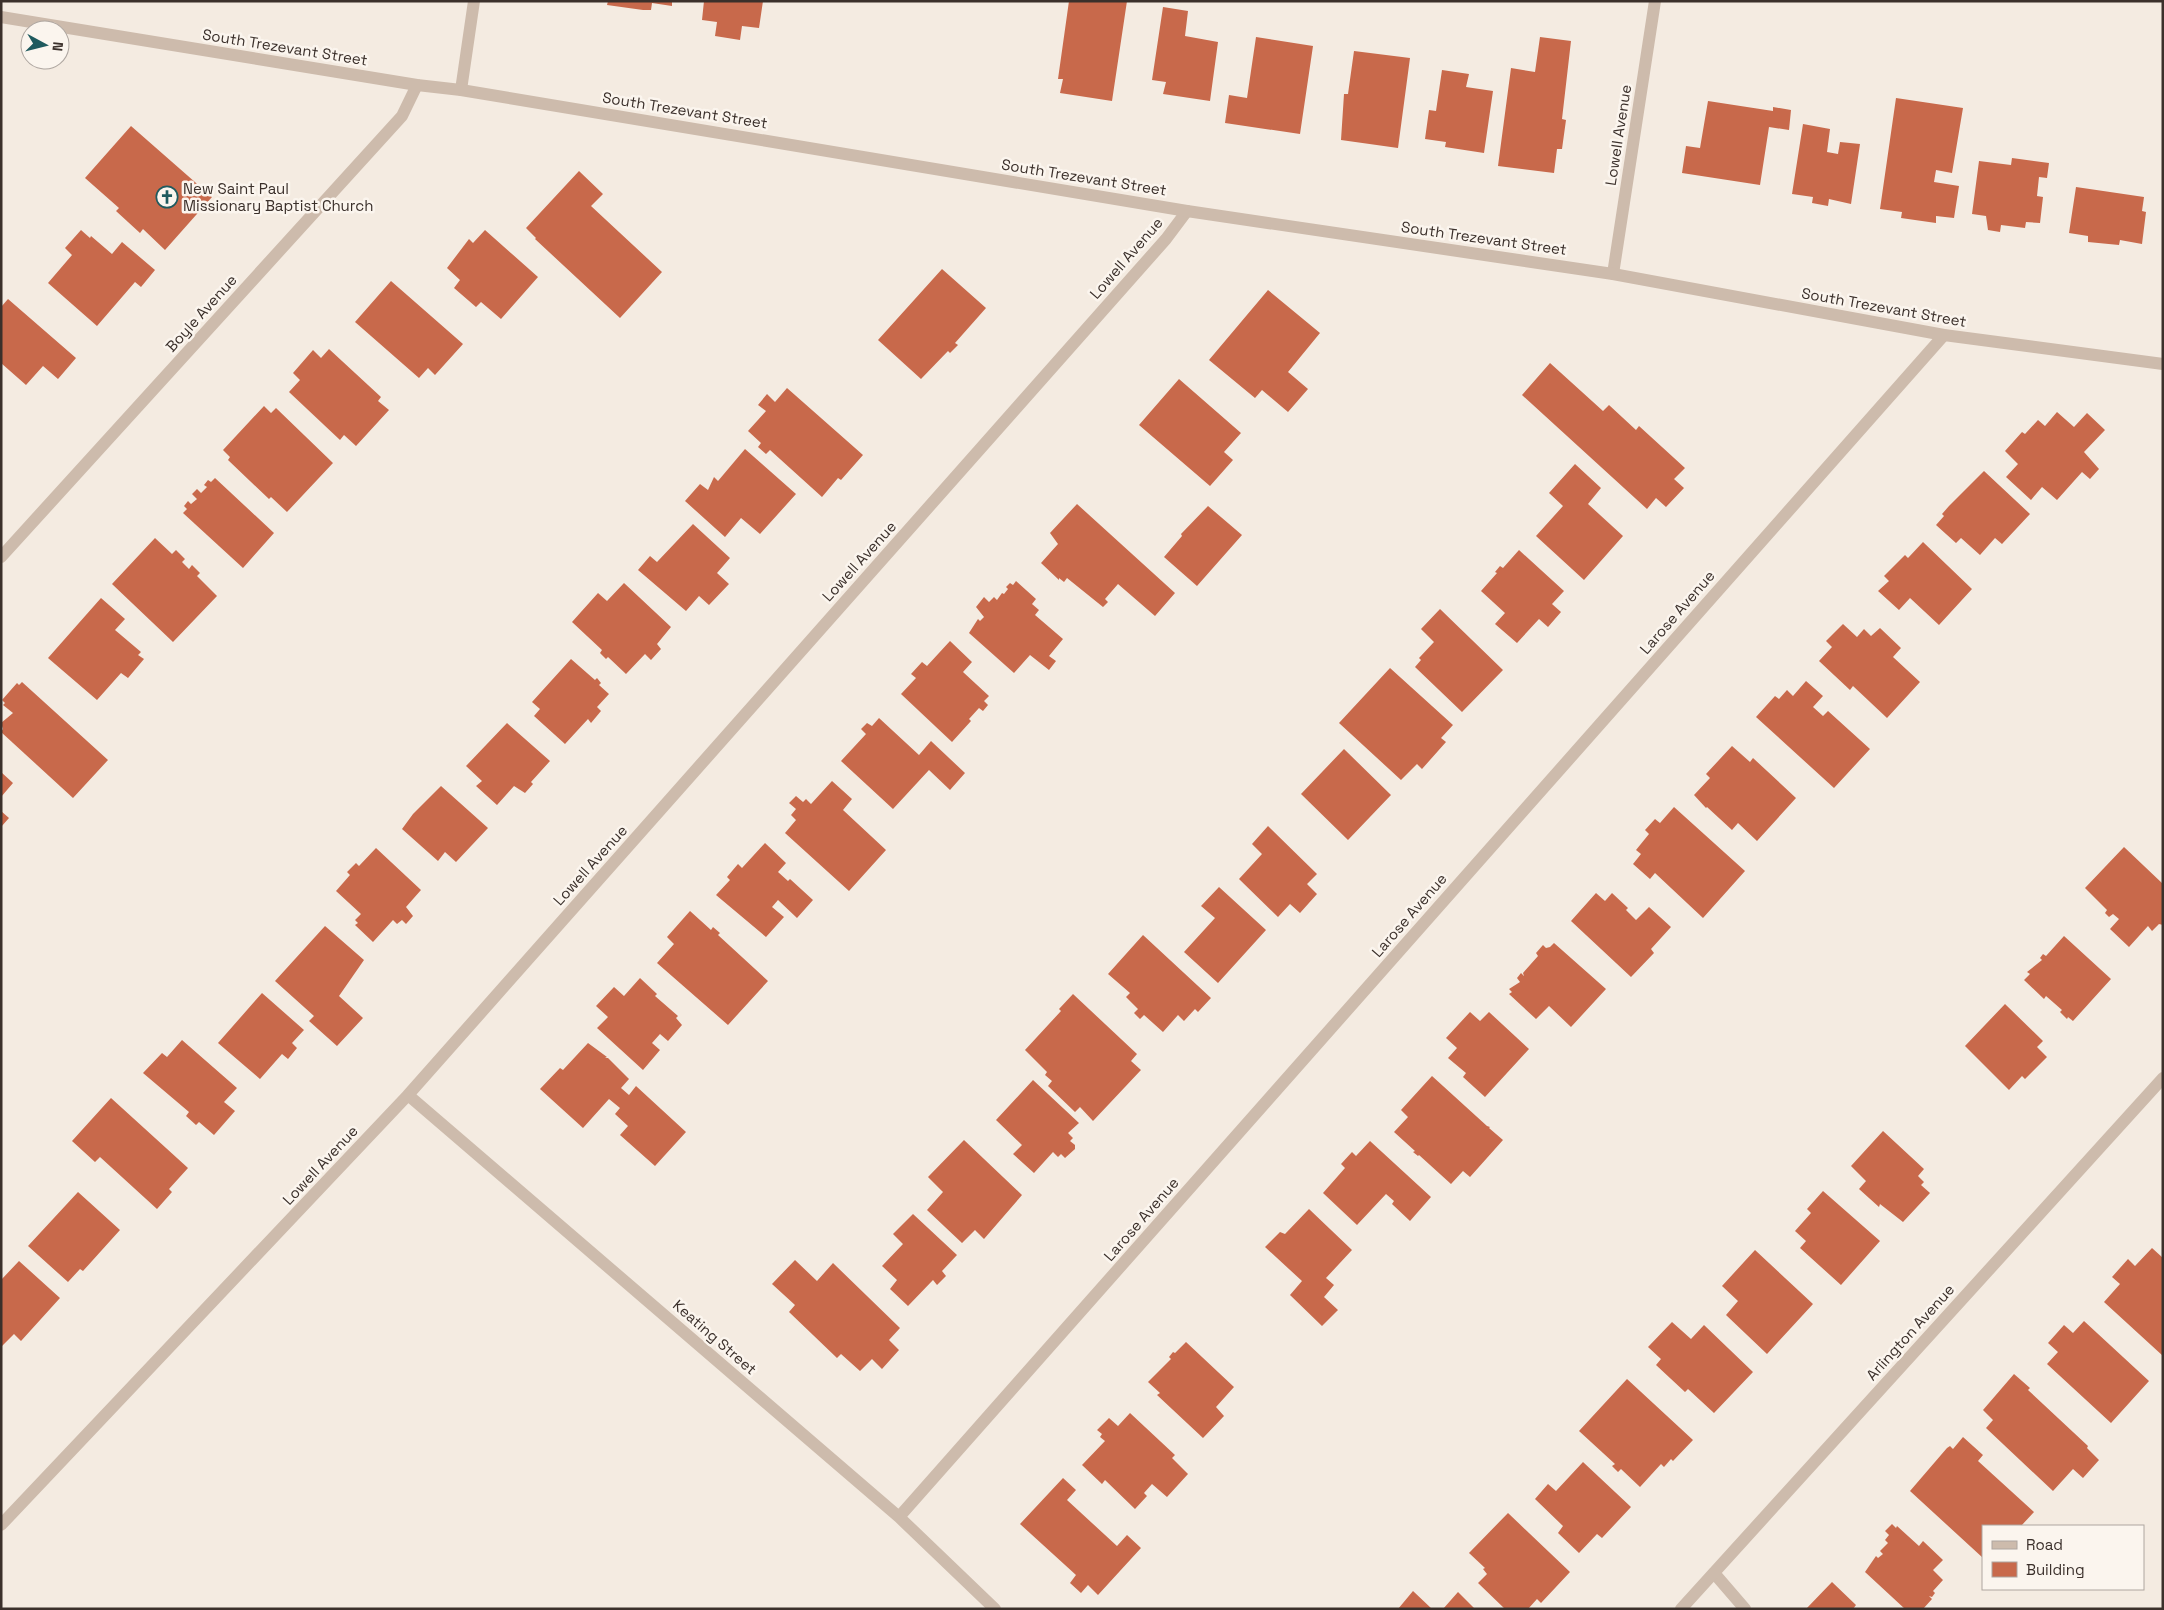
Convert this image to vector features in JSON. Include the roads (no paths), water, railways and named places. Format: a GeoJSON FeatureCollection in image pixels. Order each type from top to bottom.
{"type":"FeatureCollection","features":[{"type":"Feature","properties":{"kind":"street"},"geometry":{"type":"LineString","coordinates":[[461,90],[474,1]]}},
{"type":"Feature","properties":{"kind":"street","name":"Lowell Avenue"},"geometry":{"type":"LineString","coordinates":[[1613,274],[1655,1]]}},
{"type":"Feature","properties":{"kind":"street","name":"South Trezevant Street"},"geometry":{"type":"LineString","coordinates":[[1,17],[416,85],[461,90],[1187,210],[1613,274],[1944,335],[2163,364]]}},
{"type":"Feature","properties":{"kind":"street","name":"Boyle Avenue"},"geometry":{"type":"LineString","coordinates":[[1,557],[402,116],[416,85]]}},
{"type":"Feature","properties":{"kind":"street","name":"Lowell Avenue"},"geometry":{"type":"LineString","coordinates":[[1,1525],[408,1095],[1166,239],[1187,210]]}},
{"type":"Feature","properties":{"kind":"street","name":"Larose Avenue"},"geometry":{"type":"LineString","coordinates":[[899,1517],[1944,335]]}},
{"type":"Feature","properties":{"kind":"street","name":"Arlington Avenue"},"geometry":{"type":"LineString","coordinates":[[1682,1609],[2163,1078]]}},
{"type":"Feature","properties":{"kind":"street","name":"Keating Street"},"geometry":{"type":"LineString","coordinates":[[408,1095],[899,1517],[995,1609]]}},
{"type":"Feature","properties":{"kind":"street"},"geometry":{"type":"LineString","coordinates":[[1714,1573],[1745,1609]]}},
{"type":"Feature","properties":{"kind":"place","name":"New Saint Paul Missionary Baptist Church"},"geometry":{"type":"Point","coordinates":[167,197]}}]}
